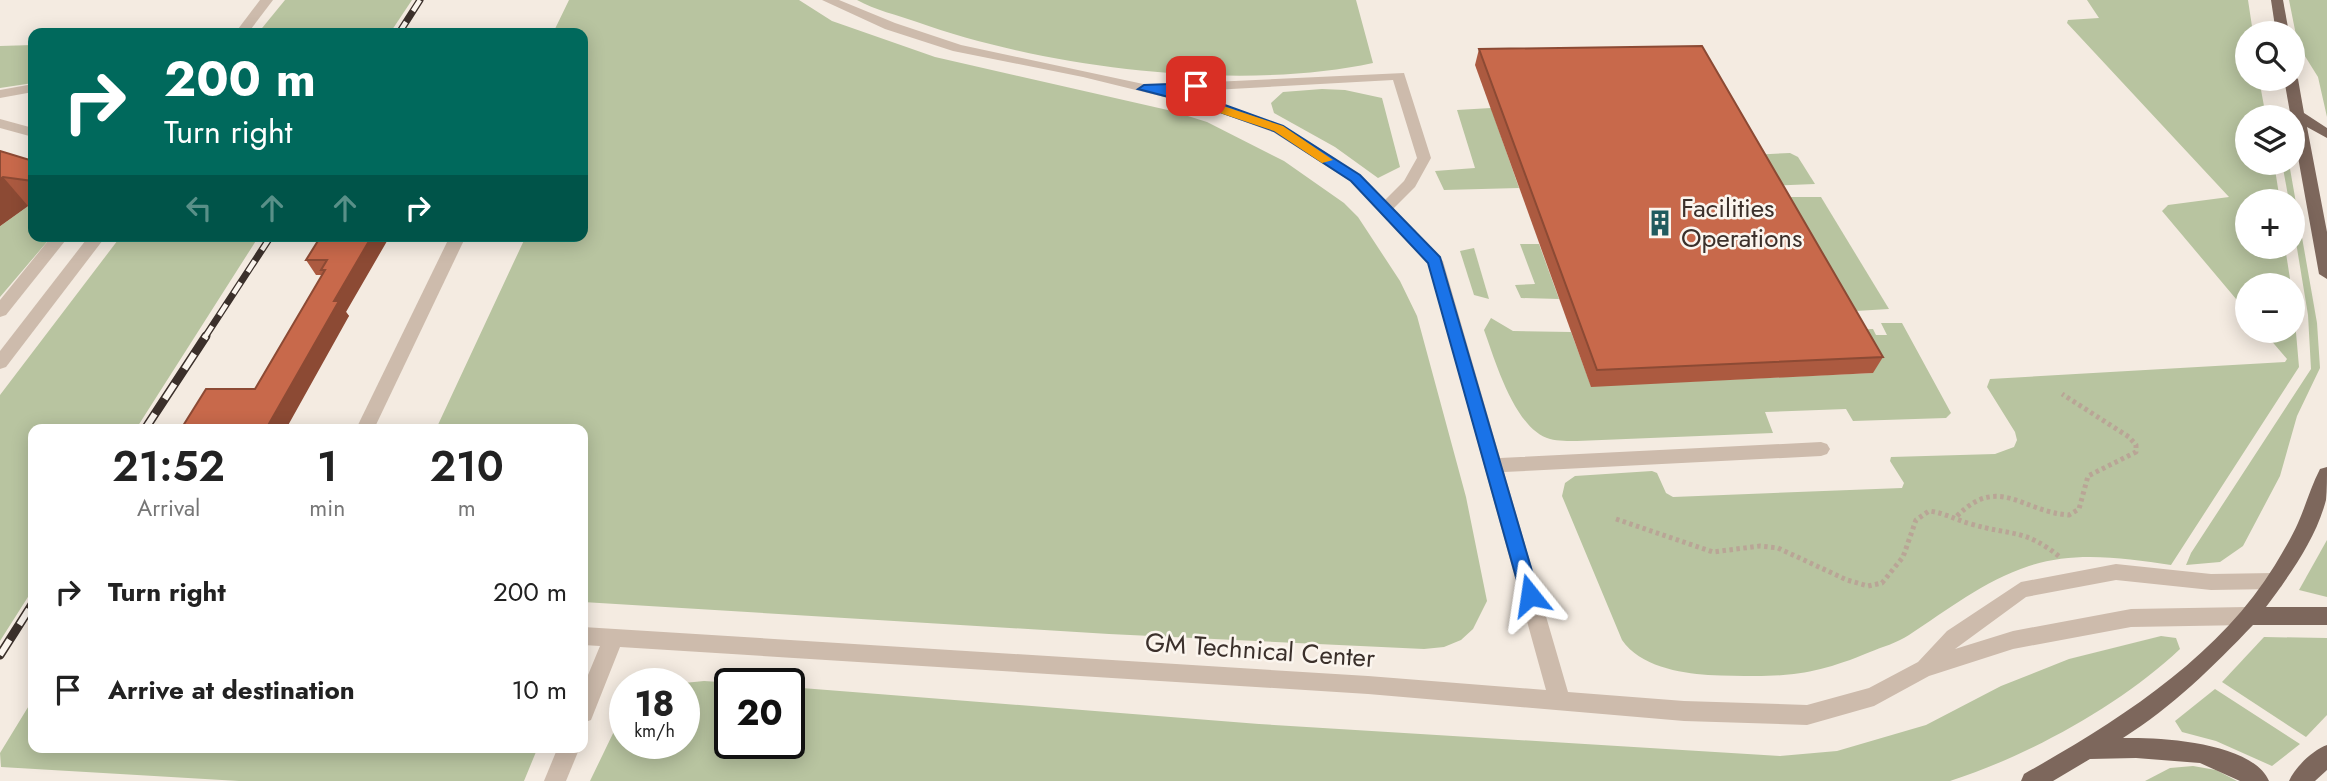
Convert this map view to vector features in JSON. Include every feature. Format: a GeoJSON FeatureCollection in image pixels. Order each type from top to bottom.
{"type":"FeatureCollection","features":[{"type":"Feature","properties":{"kind":"main road"},"geometry":{"type":"LineString","coordinates":[[2277,0],[2281,21]]}},
{"type":"Feature","properties":{"kind":"main road"},"geometry":{"type":"LineString","coordinates":[[2305,120],[2327,134]]}},
{"type":"Feature","properties":{"kind":"main road"},"geometry":{"type":"LineString","coordinates":[[2305,154],[2327,274]]}},
{"type":"Feature","properties":{"kind":"main road"},"geometry":{"type":"LineString","coordinates":[[2032,781],[2089,751],[2125,728],[2197,671],[2247,616],[2274,581],[2316,510],[2327,474]]}},
{"type":"Feature","properties":{"kind":"main road"},"geometry":{"type":"LineString","coordinates":[[2247,616],[2327,615]]}},
{"type":"Feature","properties":{"kind":"main road"},"geometry":{"type":"LineString","coordinates":[[2089,751],[2151,747],[2187,750],[2218,758],[2258,781]]}},
{"type":"Feature","properties":{"kind":"main road"},"geometry":{"type":"LineString","coordinates":[[2300,781],[2327,755]]}},
{"type":"Feature","properties":{"kind":"lane"},"geometry":{"type":"LineString","coordinates":[[245,28],[267,0]]}},
{"type":"Feature","properties":{"kind":"lane"},"geometry":{"type":"LineString","coordinates":[[828,0],[890,26],[958,48],[1083,73],[1206,103],[1279,129],[1355,178],[1435,261],[1559,699]]}},
{"type":"Feature","properties":{"kind":"lane"},"geometry":{"type":"LineString","coordinates":[[1144,89],[1399,76],[1424,158],[1410,184],[1385,208]]}},
{"type":"Feature","properties":{"kind":"lane"},"geometry":{"type":"LineString","coordinates":[[0,94],[28,89]]}},
{"type":"Feature","properties":{"kind":"lane"},"geometry":{"type":"LineString","coordinates":[[0,124],[28,132]]}},
{"type":"Feature","properties":{"kind":"lane"},"geometry":{"type":"LineString","coordinates":[[0,311],[56,242]]}},
{"type":"Feature","properties":{"kind":"lane"},"geometry":{"type":"LineString","coordinates":[[0,363],[93,242]]}},
{"type":"Feature","properties":{"kind":"lane"},"geometry":{"type":"LineString","coordinates":[[368,424],[455,242]]}},
{"type":"Feature","properties":{"kind":"lane"},"geometry":{"type":"LineString","coordinates":[[1494,465],[1821,449]]}},
{"type":"Feature","properties":{"kind":"lane","name":"GM Technical Center"},"geometry":{"type":"LineString","coordinates":[[1923,669],[1954,637],[2021,590],[2116,572],[2211,582],[2274,581]]}},
{"type":"Feature","properties":{"kind":"lane","name":"GM Technical Center"},"geometry":{"type":"LineString","coordinates":[[588,636],[1559,699],[1685,711],[1807,715],[1874,696],[1923,669],[2013,640],[2131,618],[2247,616]]}},
{"type":"Feature","properties":{"kind":"lane"},"geometry":{"type":"LineString","coordinates":[[588,700],[613,638]]}},
{"type":"Feature","properties":{"kind":"lane"},"geometry":{"type":"LineString","coordinates":[[555,781],[567,753]]}},
{"type":"Feature","properties":{"kind":"path"},"geometry":{"type":"LineString","coordinates":[[1957,516],[1972,502],[1993,494],[2058,514],[2071,514],[2079,508],[2088,476],[2136,452],[2136,445],[2129,437],[2062,394]]}},
{"type":"Feature","properties":{"kind":"path"},"geometry":{"type":"LineString","coordinates":[[1616,519],[1713,552],[1760,546],[1777,548],[1847,580],[1868,586],[1882,583],[1903,557],[1920,516],[1934,511],[1957,516],[1970,524],[2023,533],[2042,542],[2063,559],[2077,578]]}},
{"type":"Feature","properties":{"kind":"green space"},"geometry":{"type":"Polygon","coordinates":[[[285,0],[412,0],[393,28],[262,28],[285,0]]]}},
{"type":"Feature","properties":{"kind":"green space"},"geometry":{"type":"Polygon","coordinates":[[[569,0],[799,0],[832,21],[935,57],[1172,111],[1207,122],[1284,161],[1344,203],[1358,217],[1400,281],[1417,316],[1466,497],[1487,601],[1473,629],[1461,640],[1444,647],[1424,649],[1109,634],[588,602],[588,424],[438,424],[523,242],[588,242],[588,28],[555,28],[569,0]]]}},
{"type":"Feature","properties":{"kind":"green space"},"geometry":{"type":"Polygon","coordinates":[[[857,0],[1356,0],[1373,63],[1320,71],[1263,75],[1143,71],[1023,52],[968,38],[879,10],[857,0]]]}},
{"type":"Feature","properties":{"kind":"green space"},"geometry":{"type":"Polygon","coordinates":[[[2087,0],[2248,0],[2251,21],[2235,21],[2235,91],[2261,91],[2264,105],[2235,105],[2235,175],[2276,175],[2278,189],[2235,189],[2235,259],[2287,259],[2289,273],[2235,273],[2235,298],[2162,211],[2168,205],[2229,197],[2067,23],[2068,20],[2099,18],[2087,0]]]}},
{"type":"Feature","properties":{"kind":"green space"},"geometry":{"type":"Polygon","coordinates":[[[2289,0],[2327,0],[2327,117],[2318,77],[2305,56],[2305,21],[2293,21],[2289,0]]]}},
{"type":"Feature","properties":{"kind":"green space"},"geometry":{"type":"Polygon","coordinates":[[[28,45],[28,84],[0,88],[0,46],[28,45]]]}},
{"type":"Feature","properties":{"kind":"green space"},"geometry":{"type":"Polygon","coordinates":[[[1345,90],[1382,98],[1400,167],[1378,178],[1335,147],[1274,113],[1271,103],[1283,92],[1345,90]]]}},
{"type":"Feature","properties":{"kind":"green space"},"geometry":{"type":"Polygon","coordinates":[[[1491,108],[1519,188],[1444,190],[1435,171],[1475,168],[1457,110],[1491,108]]]}},
{"type":"Feature","properties":{"kind":"green space"},"geometry":{"type":"Polygon","coordinates":[[[1790,153],[1798,157],[1815,184],[1767,186],[1750,155],[1790,153]]]}},
{"type":"Feature","properties":{"kind":"green space"},"geometry":{"type":"Polygon","coordinates":[[[2284,175],[2291,175],[2294,189],[2287,189],[2284,175]]]}},
{"type":"Feature","properties":{"kind":"green space"},"geometry":{"type":"Polygon","coordinates":[[[1774,197],[1821,197],[1889,309],[1839,312],[1774,197]]]}},
{"type":"Feature","properties":{"kind":"green space"},"geometry":{"type":"Polygon","coordinates":[[[28,206],[28,242],[47,242],[0,297],[0,226],[28,206]]]}},
{"type":"Feature","properties":{"kind":"green space"},"geometry":{"type":"Polygon","coordinates":[[[116,242],[255,242],[139,424],[28,424],[28,597],[0,641],[0,395],[116,242]]]}},
{"type":"Feature","properties":{"kind":"green space"},"geometry":{"type":"Polygon","coordinates":[[[1520,244],[1539,244],[1559,299],[1521,298],[1515,285],[1535,284],[1520,244]]]}},
{"type":"Feature","properties":{"kind":"green space"},"geometry":{"type":"Polygon","coordinates":[[[1474,248],[1489,299],[1474,295],[1460,251],[1474,248]]]}},
{"type":"Feature","properties":{"kind":"green space"},"geometry":{"type":"Polygon","coordinates":[[[2305,254],[2317,323],[2320,368],[2297,416],[2280,476],[2243,546],[2220,562],[2186,565],[2191,553],[2311,369],[2305,273],[2301,273],[2299,259],[2305,259],[2305,254]]]}},
{"type":"Feature","properties":{"kind":"green space"},"geometry":{"type":"Polygon","coordinates":[[[1491,318],[1513,331],[1571,332],[1591,386],[1872,373],[1848,330],[1873,329],[1876,335],[1887,335],[1881,323],[1902,323],[1951,413],[1946,418],[1853,421],[1846,409],[1765,412],[1773,433],[1553,440],[1538,433],[1526,422],[1508,392],[1484,330],[1491,318]]]}},
{"type":"Feature","properties":{"kind":"green space"},"geometry":{"type":"Polygon","coordinates":[[[2273,343],[2297,343],[2299,367],[2171,565],[2117,558],[2081,557],[2029,566],[1981,588],[1900,640],[1847,661],[1809,672],[1772,676],[1708,675],[1673,670],[1639,656],[1622,640],[1562,496],[1565,483],[1575,476],[1652,471],[1657,473],[1666,493],[1673,497],[1902,488],[1904,483],[1890,461],[1891,457],[1995,454],[2014,447],[2017,440],[2015,432],[1987,387],[1990,379],[2285,362],[2287,359],[2273,343]]]}},
{"type":"Feature","properties":{"kind":"green space"},"geometry":{"type":"Polygon","coordinates":[[[2327,540],[2327,597],[2299,590],[2327,540]]]}},
{"type":"Feature","properties":{"kind":"green space"},"geometry":{"type":"Polygon","coordinates":[[[2161,636],[2176,638],[2180,649],[2130,690],[2072,727],[2011,758],[1950,781],[590,781],[609,742],[609,759],[700,759],[700,681],[704,681],[714,682],[714,759],[805,759],[805,688],[1259,724],[1780,756],[1837,751],[1926,725],[2001,686],[2069,659],[2161,636]]]}},
{"type":"Feature","properties":{"kind":"green space"},"geometry":{"type":"Polygon","coordinates":[[[2264,637],[2327,638],[2327,715],[2306,737],[2222,682],[2264,637]]]}},
{"type":"Feature","properties":{"kind":"green space"},"geometry":{"type":"Polygon","coordinates":[[[2215,689],[2300,744],[2272,766],[2216,741],[2182,732],[2175,721],[2215,689]]]}},
{"type":"Feature","properties":{"kind":"green space"},"geometry":{"type":"Polygon","coordinates":[[[28,707],[28,753],[536,753],[524,781],[239,781],[1,767],[0,753],[28,707]]]}},
{"type":"Feature","properties":{"kind":"green space"},"geometry":{"type":"Polygon","coordinates":[[[2193,766],[2216,770],[2237,781],[2145,781],[2170,768],[2193,766]]]}},
{"type":"Feature","properties":{"kind":"building","name":"Facilities Operations"},"geometry":{"type":"Polygon","coordinates":[[[1702,46],[1883,357],[1597,370],[1479,49],[1702,46]]]}},
{"type":"Feature","properties":{"kind":"building"},"geometry":{"type":"Polygon","coordinates":[[[0,151],[28,159],[28,180],[3,177],[0,179],[0,151]]]}},
{"type":"Feature","properties":{"kind":"building"},"geometry":{"type":"Polygon","coordinates":[[[317,242],[368,242],[334,301],[339,301],[269,424],[184,424],[206,389],[255,389],[325,270],[321,270],[327,260],[306,260],[317,242]]]}},
{"type":"Feature","properties":{"kind":"railway"},"geometry":{"type":"LineString","coordinates":[[402,28],[420,0]]}},
{"type":"Feature","properties":{"kind":"railway"},"geometry":{"type":"LineString","coordinates":[[205,337],[267,242]]}},
{"type":"Feature","properties":{"kind":"railway"},"geometry":{"type":"LineString","coordinates":[[148,424],[206,336]]}},
{"type":"Feature","properties":{"kind":"railway"},"geometry":{"type":"LineString","coordinates":[[0,655],[28,611]]}},
{"type":"Feature","properties":{"kind":"slow traffic"},"geometry":{"type":"LineString","coordinates":[[1192,99],[1279,129],[1327,160]]}},
{"type":"Feature","properties":{"kind":"place","name":"Facilities Operations"},"geometry":{"type":"Point","coordinates":[1660,223]}},
{"type":"Feature","properties":{"kind":"route"},"geometry":{"type":"LineString","coordinates":[[1196,86],[1144,89],[1206,103],[1279,129],[1355,178],[1435,261],[1530,595]]}}]}
